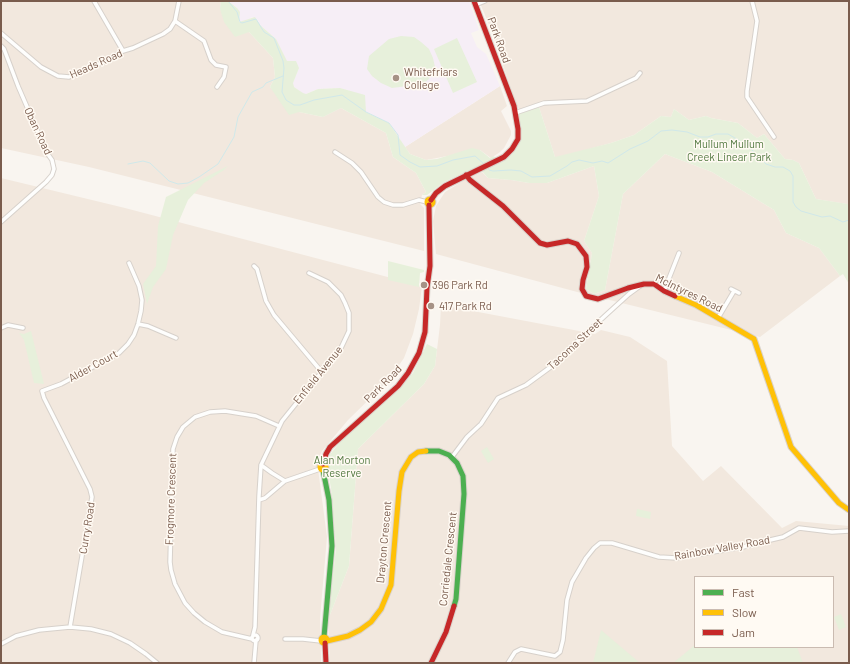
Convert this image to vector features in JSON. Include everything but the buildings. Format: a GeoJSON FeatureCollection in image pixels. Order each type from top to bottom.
{"type":"FeatureCollection","features":[{"type":"Feature","properties":{"kind":"street"},"geometry":{"type":"LineString","coordinates":[[94,1],[123,51]]}},
{"type":"Feature","properties":{"kind":"street"},"geometry":{"type":"LineString","coordinates":[[179,1],[175,21],[204,42],[211,60],[216,65],[226,67],[224,77],[217,87]]}},
{"type":"Feature","properties":{"kind":"street"},"geometry":{"type":"LineString","coordinates":[[474,3],[485,1]]}},
{"type":"Feature","properties":{"kind":"street"},"geometry":{"type":"LineString","coordinates":[[752,1],[757,22],[747,97],[774,137]]}},
{"type":"Feature","properties":{"kind":"street","name":"Park Road"},"geometry":{"type":"LineString","coordinates":[[322,468],[326,454],[330,448],[398,386],[408,373],[419,353],[425,332],[427,288],[430,266],[429,202],[436,193],[445,186],[498,161],[509,153],[518,139],[515,113],[474,3]]}},
{"type":"Feature","properties":{"kind":"street","name":"Heads Road"},"geometry":{"type":"LineString","coordinates":[[1,33],[41,67],[54,75],[62,77],[75,75],[123,51],[163,34],[170,29],[175,21]]}},
{"type":"Feature","properties":{"kind":"street","name":"Oban Road"},"geometry":{"type":"LineString","coordinates":[[1,46],[4,49],[47,153],[52,160],[54,169],[46,182],[1,222]]}},
{"type":"Feature","properties":{"kind":"street"},"geometry":{"type":"LineString","coordinates":[[515,113],[544,103],[587,101],[636,78],[640,73]]}},
{"type":"Feature","properties":{"kind":"street"},"geometry":{"type":"LineString","coordinates":[[335,152],[343,156],[356,168],[367,180],[378,197],[384,202],[403,206],[419,200],[429,202]]}},
{"type":"Feature","properties":{"kind":"street","name":"McIntyres Road"},"geometry":{"type":"LineString","coordinates":[[466,175],[470,180],[503,206],[540,243],[547,245],[568,241],[578,244],[586,256],[587,267],[582,289],[586,296],[598,299],[628,288],[644,284],[654,284],[664,291],[696,305],[754,340],[791,447],[840,503],[849,510]]}},
{"type":"Feature","properties":{"kind":"street"},"geometry":{"type":"LineString","coordinates":[[664,291],[679,252]]}},
{"type":"Feature","properties":{"kind":"street","name":"Alder Court"},"geometry":{"type":"LineString","coordinates":[[42,391],[61,384],[119,353],[128,344],[134,335],[141,311],[139,286],[129,263]]}},
{"type":"Feature","properties":{"kind":"street"},"geometry":{"type":"LineString","coordinates":[[254,266],[257,269],[266,301],[274,315],[321,371]]}},
{"type":"Feature","properties":{"kind":"street","name":"Enfield Avenue"},"geometry":{"type":"LineString","coordinates":[[254,663],[261,465],[279,426],[321,371],[341,348],[347,336],[349,325],[349,313],[344,299],[337,290],[323,279],[310,272]]}},
{"type":"Feature","properties":{"kind":"street","name":"Tacoma Street"},"geometry":{"type":"LineString","coordinates":[[452,457],[467,437],[481,424],[498,398],[526,385],[552,366],[629,294],[644,284]]}},
{"type":"Feature","properties":{"kind":"street"},"geometry":{"type":"LineString","coordinates":[[628,288],[629,294]]}},
{"type":"Feature","properties":{"kind":"street"},"geometry":{"type":"LineString","coordinates":[[718,318],[733,290],[739,293]]}},
{"type":"Feature","properties":{"kind":"street"},"geometry":{"type":"LineString","coordinates":[[138,324],[148,326],[176,338]]}},
{"type":"Feature","properties":{"kind":"street"},"geometry":{"type":"LineString","coordinates":[[1,328],[8,325],[23,328]]}},
{"type":"Feature","properties":{"kind":"street","name":"Curry Road"},"geometry":{"type":"LineString","coordinates":[[42,391],[44,398],[90,489],[92,496],[70,627]]}},
{"type":"Feature","properties":{"kind":"street","name":"Frogmore Crescent"},"geometry":{"type":"LineString","coordinates":[[254,638],[222,632],[205,622],[185,603],[175,584],[170,562],[173,449],[177,437],[183,427],[205,413],[225,411],[256,416],[279,426]]}},
{"type":"Feature","properties":{"kind":"street","name":"Drayton Crescent"},"geometry":{"type":"LineString","coordinates":[[324,640],[348,636],[364,628],[376,616],[387,597],[392,575],[400,481],[406,464],[411,457],[418,452],[428,450],[439,451],[452,457]]}},
{"type":"Feature","properties":{"kind":"street","name":"Corriedale Crescent"},"geometry":{"type":"LineString","coordinates":[[431,663],[446,632],[456,599],[464,486],[460,467],[452,457]]}},
{"type":"Feature","properties":{"kind":"street"},"geometry":{"type":"LineString","coordinates":[[261,465],[285,481]]}},
{"type":"Feature","properties":{"kind":"street"},"geometry":{"type":"LineString","coordinates":[[259,498],[270,494],[285,481],[322,468],[329,500],[332,546],[324,640],[326,663]]}},
{"type":"Feature","properties":{"kind":"street","name":"Rainbow Valley Road"},"geometry":{"type":"LineString","coordinates":[[508,663],[515,652],[521,649],[555,656],[560,652],[563,640],[567,600],[572,582],[586,558],[600,543],[612,543],[659,557],[676,558],[743,547],[783,536],[799,528],[832,532],[849,531]]}},
{"type":"Feature","properties":{"kind":"street"},"geometry":{"type":"LineString","coordinates":[[1,644],[16,636],[31,631],[46,628],[70,627],[100,631],[121,638],[139,648],[157,663]]}},
{"type":"Feature","properties":{"kind":"street"},"geometry":{"type":"LineString","coordinates":[[285,639],[324,640]]}},
{"type":"Feature","properties":{"kind":"shaded area"},"geometry":{"type":"Polygon","coordinates":[[[1,1],[221,1],[220,9],[249,32],[273,58],[275,77],[270,87],[299,112],[323,117],[341,108],[386,133],[393,157],[416,173],[426,192],[422,195],[420,204],[424,208],[424,251],[89,167],[1,148],[1,1]]]}},
{"type":"Feature","properties":{"kind":"shaded area","name":"Whitefriars College"},"geometry":{"type":"Polygon","coordinates":[[[228,1],[469,1],[479,30],[471,33],[477,47],[486,54],[500,86],[405,147],[389,123],[366,112],[350,91],[340,88],[318,89],[303,94],[294,87],[293,83],[299,68],[287,61],[276,39],[260,25],[257,19],[252,17],[239,22],[237,8],[228,1]]]}},
{"type":"Feature","properties":{"kind":"shaded area"},"geometry":{"type":"Polygon","coordinates":[[[479,1],[849,1],[849,205],[816,199],[799,163],[793,160],[785,159],[764,134],[757,138],[738,123],[706,116],[689,120],[674,109],[671,117],[661,116],[634,135],[561,157],[555,157],[539,107],[521,113],[516,104],[491,29],[479,1]]]}},
{"type":"Feature","properties":{"kind":"shaded area"},"geometry":{"type":"Polygon","coordinates":[[[500,86],[507,106],[501,111],[511,131],[511,135],[504,148],[491,158],[480,150],[426,160],[410,154],[405,147],[500,86]]]}},
{"type":"Feature","properties":{"kind":"shaded area"},"geometry":{"type":"Polygon","coordinates":[[[665,154],[712,172],[774,210],[786,233],[819,248],[840,276],[760,337],[581,293],[436,254],[433,221],[436,206],[445,192],[463,181],[482,172],[488,178],[529,183],[547,183],[594,166],[599,196],[584,241],[592,253],[586,289],[594,294],[605,290],[623,194],[665,154]]]}},
{"type":"Feature","properties":{"kind":"shaded area"},"geometry":{"type":"Polygon","coordinates":[[[1,178],[125,208],[422,286],[419,309],[413,334],[404,358],[388,381],[348,420],[322,451],[317,461],[327,537],[320,618],[321,663],[1,663],[1,178]]]}},
{"type":"Feature","properties":{"kind":"shaded area"},"geometry":{"type":"Polygon","coordinates":[[[441,305],[595,334],[601,330],[630,337],[667,361],[672,446],[703,481],[721,466],[782,528],[796,521],[849,526],[849,663],[330,663],[328,620],[349,566],[358,449],[424,384],[435,366],[441,305]]]}},
{"type":"Feature","properties":{"kind":"green space"},"geometry":{"type":"Polygon","coordinates":[[[221,1],[228,1],[237,8],[240,12],[239,22],[255,17],[260,25],[276,39],[287,61],[296,61],[299,68],[293,83],[294,87],[303,93],[306,94],[318,89],[340,88],[365,95],[366,112],[389,123],[410,154],[426,160],[437,159],[472,148],[480,150],[490,158],[493,156],[496,158],[444,182],[427,195],[422,195],[426,192],[416,173],[393,157],[386,133],[341,108],[323,117],[299,112],[289,115],[270,87],[275,77],[273,58],[249,32],[235,37],[224,22],[220,9],[221,1]]]}},
{"type":"Feature","properties":{"kind":"green space"},"geometry":{"type":"Polygon","coordinates":[[[401,36],[414,37],[429,49],[435,67],[429,79],[423,84],[392,88],[381,83],[372,76],[367,69],[369,56],[389,39],[401,36]]]}},
{"type":"Feature","properties":{"kind":"green space"},"geometry":{"type":"Polygon","coordinates":[[[457,38],[477,82],[453,93],[434,49],[457,38]]]}},
{"type":"Feature","properties":{"kind":"green space","name":"Mullum Mullum Creek Linear Park"},"geometry":{"type":"Polygon","coordinates":[[[539,107],[555,157],[611,143],[634,135],[661,116],[671,117],[674,109],[689,120],[706,116],[738,123],[757,138],[764,134],[785,159],[793,160],[799,163],[816,199],[849,205],[849,284],[843,274],[840,276],[819,248],[786,233],[774,210],[712,172],[665,154],[623,194],[605,290],[594,294],[586,289],[592,253],[584,241],[599,196],[594,166],[547,183],[529,183],[488,178],[481,170],[512,154],[520,139],[521,131],[518,116],[519,114],[539,107]]]}},
{"type":"Feature","properties":{"kind":"green space"},"geometry":{"type":"Polygon","coordinates":[[[228,166],[204,183],[188,200],[173,235],[166,269],[153,287],[147,304],[143,284],[156,266],[158,226],[166,197],[228,166]]]}},
{"type":"Feature","properties":{"kind":"green space"},"geometry":{"type":"Polygon","coordinates":[[[388,261],[424,270],[424,272],[420,273],[419,287],[388,280],[388,261]]]}},
{"type":"Feature","properties":{"kind":"green space"},"geometry":{"type":"Polygon","coordinates":[[[31,331],[44,384],[34,383],[24,340],[19,333],[24,334],[31,331]]]}},
{"type":"Feature","properties":{"kind":"green space","name":"Alan Morton Reserve"},"geometry":{"type":"Polygon","coordinates":[[[427,344],[437,349],[435,366],[424,384],[358,449],[349,566],[328,620],[336,548],[331,488],[327,467],[328,457],[340,442],[402,386],[413,373],[427,344]]]}},
{"type":"Feature","properties":{"kind":"green space"},"geometry":{"type":"Polygon","coordinates":[[[487,447],[494,459],[488,463],[481,451],[487,447]]]}},
{"type":"Feature","properties":{"kind":"green space"},"geometry":{"type":"Polygon","coordinates":[[[637,509],[651,512],[650,519],[636,516],[637,509]]]}},
{"type":"Feature","properties":{"kind":"green space"},"geometry":{"type":"Polygon","coordinates":[[[841,614],[846,627],[839,630],[834,617],[841,614]]]}},
{"type":"Feature","properties":{"kind":"green space"},"geometry":{"type":"Polygon","coordinates":[[[601,630],[640,663],[593,663],[601,630]]]}},
{"type":"Feature","properties":{"kind":"green space"},"geometry":{"type":"Polygon","coordinates":[[[694,646],[694,648],[797,648],[803,663],[673,663],[694,646]]]}},
{"type":"Feature","properties":{"kind":"waterway"},"geometry":{"type":"LineString","coordinates":[[228,1],[237,12],[240,22],[242,23],[256,19],[264,32],[274,38],[283,61],[284,68],[282,92],[286,100],[294,105],[300,105],[314,100],[342,95],[366,112],[389,123],[398,135],[400,155],[420,167],[437,166],[453,160],[475,156],[484,164]]}},
{"type":"Feature","properties":{"kind":"waterway"},"geometry":{"type":"LineString","coordinates":[[128,164],[143,161],[150,163],[169,181],[178,184],[188,183],[199,177],[218,164],[234,137],[238,117],[252,92],[263,87],[266,83],[283,76]]}},
{"type":"Feature","properties":{"kind":"waterway"},"geometry":{"type":"LineString","coordinates":[[488,168],[489,170],[493,171],[521,171],[532,177],[550,176],[572,162],[579,160],[593,163],[602,161],[608,163],[630,149],[648,141],[661,131],[672,130],[687,132],[700,137],[708,137],[716,134],[728,134],[747,145],[766,164],[775,167],[783,167],[790,171],[793,176],[793,202],[801,211],[822,217],[830,216],[843,222],[849,220]]}},
{"type":"Feature","properties":{"kind":"traffic: fast"},"geometry":{"type":"LineString","coordinates":[[426,451],[439,451],[449,455],[457,463],[463,476],[464,494],[456,599],[454,606]]}},
{"type":"Feature","properties":{"kind":"traffic: fast"},"geometry":{"type":"LineString","coordinates":[[323,470],[329,500],[332,546],[324,637]]}},
{"type":"Feature","properties":{"kind":"traffic: slow"},"geometry":{"type":"LineString","coordinates":[[430,199],[433,202],[430,205],[427,202],[430,199]]}},
{"type":"Feature","properties":{"kind":"traffic: slow"},"geometry":{"type":"LineString","coordinates":[[675,296],[696,305],[754,339],[791,447],[839,503],[849,510]]}},
{"type":"Feature","properties":{"kind":"traffic: slow"},"geometry":{"type":"LineString","coordinates":[[327,641],[348,636],[360,630],[371,622],[381,609],[391,585],[402,472],[411,457],[418,452],[426,451]]}},
{"type":"Feature","properties":{"kind":"traffic: slow"},"geometry":{"type":"LineString","coordinates":[[323,464],[326,467],[323,470],[320,467],[323,464]]}},
{"type":"Feature","properties":{"kind":"traffic: slow"},"geometry":{"type":"LineString","coordinates":[[324,637],[327,640],[324,643],[321,640],[324,637]]}},
{"type":"Feature","properties":{"kind":"traffic: jam"},"geometry":{"type":"LineString","coordinates":[[431,200],[436,193],[445,186],[504,157],[512,149],[518,139],[518,129],[514,106],[474,1]]}},
{"type":"Feature","properties":{"kind":"traffic: jam"},"geometry":{"type":"LineString","coordinates":[[466,175],[470,180],[503,206],[540,243],[547,245],[568,241],[577,244],[586,256],[587,267],[582,289],[586,296],[598,299],[644,284],[654,284],[675,296]]}},
{"type":"Feature","properties":{"kind":"traffic: jam"},"geometry":{"type":"LineString","coordinates":[[323,464],[330,447],[398,386],[408,373],[419,353],[425,332],[427,288],[430,266],[429,205]]}},
{"type":"Feature","properties":{"kind":"traffic: jam"},"geometry":{"type":"LineString","coordinates":[[431,663],[446,632],[454,606]]}},
{"type":"Feature","properties":{"kind":"traffic: jam"},"geometry":{"type":"LineString","coordinates":[[325,643],[326,663]]}},
{"type":"Feature","properties":{"kind":"place","name":"Whitefriars College"},"geometry":{"type":"Point","coordinates":[396,78]}},
{"type":"Feature","properties":{"kind":"place","name":"396 Park Rd"},"geometry":{"type":"Point","coordinates":[424,285]}},
{"type":"Feature","properties":{"kind":"place","name":"417 Park Rd"},"geometry":{"type":"Point","coordinates":[431,306]}}]}
